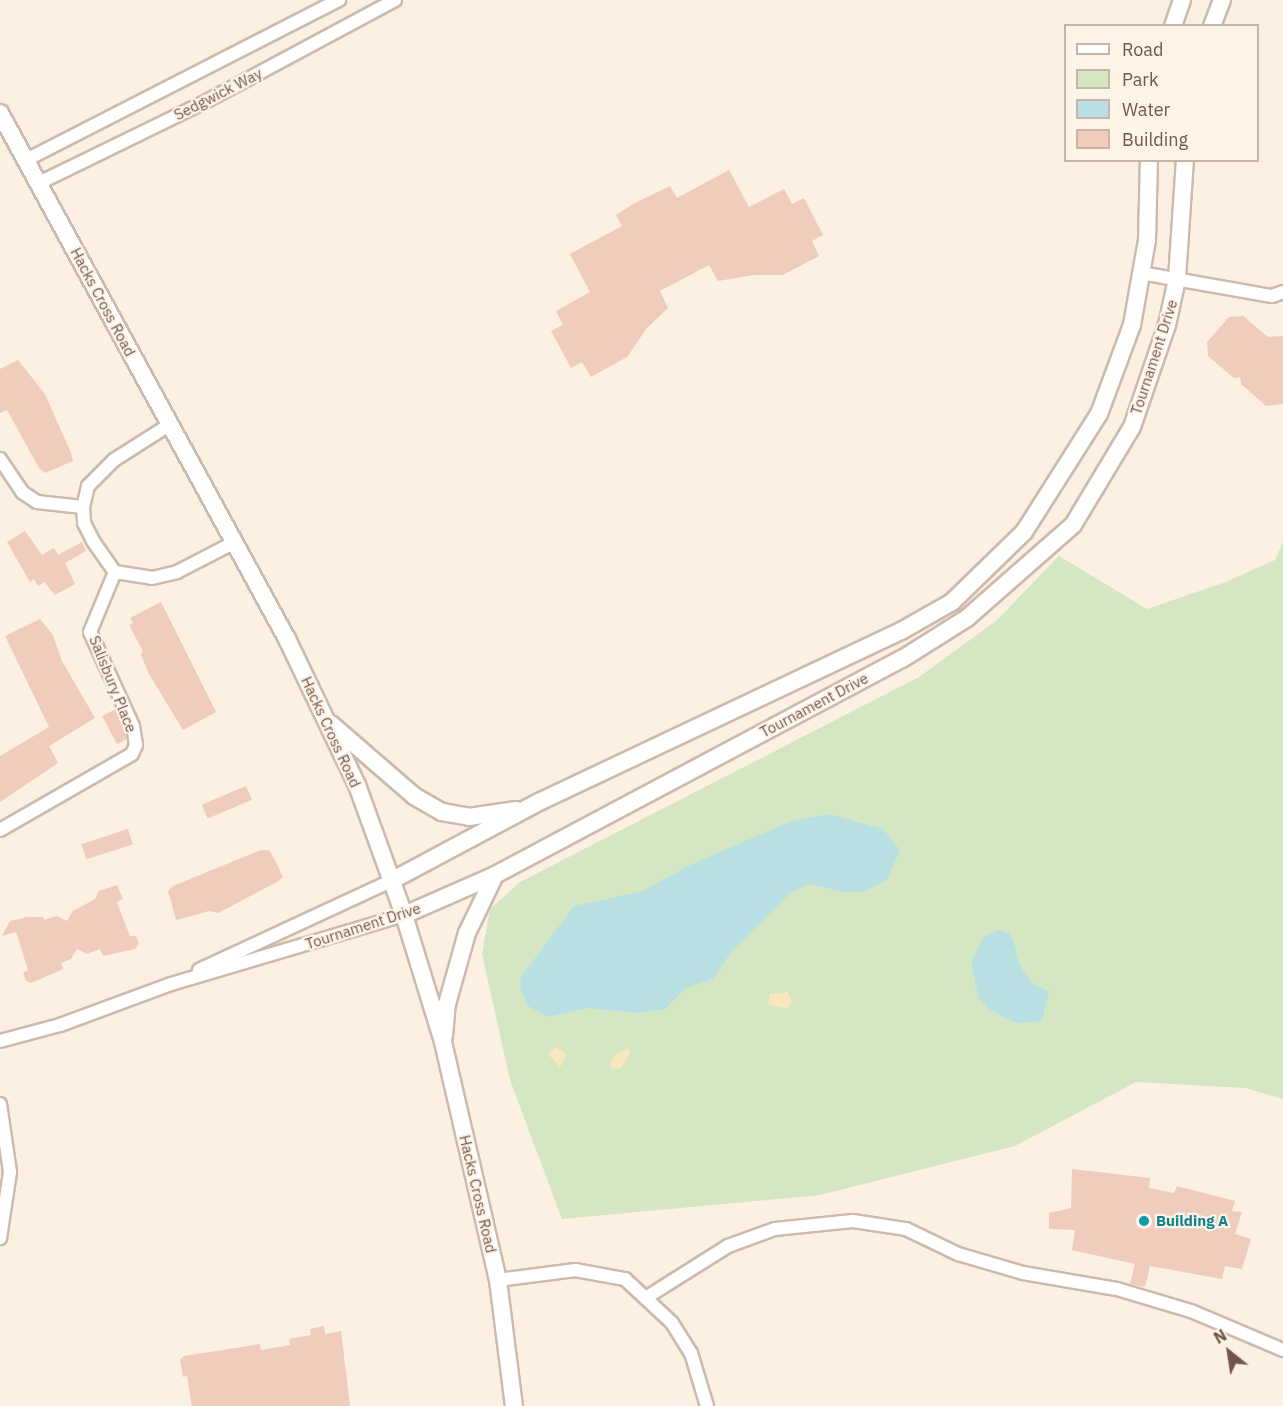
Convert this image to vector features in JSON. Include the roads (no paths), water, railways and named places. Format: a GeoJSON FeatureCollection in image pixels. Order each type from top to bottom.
{"type":"FeatureCollection","features":[{"type":"Feature","properties":{"kind":"street","name":"Sedgwick Way"},"geometry":{"type":"LineString","coordinates":[[26,160],[339,0]]}},
{"type":"Feature","properties":{"kind":"street","name":"Sedgwick Way"},"geometry":{"type":"LineString","coordinates":[[39,183],[203,103],[395,0]]}},
{"type":"Feature","properties":{"kind":"street"},"geometry":{"type":"LineString","coordinates":[[1174,24],[1182,0]]}},
{"type":"Feature","properties":{"kind":"street"},"geometry":{"type":"LineString","coordinates":[[1213,24],[1221,0]]}},
{"type":"Feature","properties":{"kind":"street","name":"Hacks Cross Road"},"geometry":{"type":"LineString","coordinates":[[0,113],[235,542],[326,719],[357,785],[404,915],[443,1042],[498,1280],[514,1406]]}},
{"type":"Feature","properties":{"kind":"street","name":"Tournament Drive"},"geometry":{"type":"LineString","coordinates":[[171,984],[391,881],[528,808],[901,631],[952,602],[1024,532],[1085,440],[1132,326],[1147,240],[1149,162]]}},
{"type":"Feature","properties":{"kind":"street","name":"Tournament Drive"},"geometry":{"type":"LineString","coordinates":[[0,1041],[60,1025],[171,984],[404,915],[495,875],[902,659],[967,618],[1073,525],[1132,427],[1167,325],[1178,279],[1185,162]]}},
{"type":"Feature","properties":{"kind":"street"},"geometry":{"type":"LineString","coordinates":[[1141,273],[1272,296],[1283,292]]}},
{"type":"Feature","properties":{"kind":"street"},"geometry":{"type":"LineString","coordinates":[[169,425],[96,475],[88,486],[83,507],[84,524],[93,541],[115,572],[152,578],[177,572],[235,542]]}},
{"type":"Feature","properties":{"kind":"street"},"geometry":{"type":"LineString","coordinates":[[0,459],[22,492],[37,502],[83,507]]}},
{"type":"Feature","properties":{"kind":"street","name":"Salisbury Place"},"geometry":{"type":"LineString","coordinates":[[0,830],[132,754],[136,745],[133,726],[90,632],[115,572]]}},
{"type":"Feature","properties":{"kind":"street"},"geometry":{"type":"LineString","coordinates":[[326,719],[414,796],[442,812],[469,817],[528,808]]}},
{"type":"Feature","properties":{"kind":"street"},"geometry":{"type":"LineString","coordinates":[[443,1042],[458,961],[495,875]]}},
{"type":"Feature","properties":{"kind":"street"},"geometry":{"type":"LineString","coordinates":[[0,1104],[10,1172],[0,1238]]}},
{"type":"Feature","properties":{"kind":"street"},"geometry":{"type":"LineString","coordinates":[[647,1297],[728,1246],[775,1229],[854,1221],[906,1229],[958,1254],[1023,1273],[1117,1289],[1191,1311],[1283,1350]]}},
{"type":"Feature","properties":{"kind":"street"},"geometry":{"type":"LineString","coordinates":[[498,1280],[575,1270],[625,1279],[647,1297],[672,1323],[691,1353],[707,1406]]}},
{"type":"Feature","properties":{"kind":"water"},"geometry":{"type":"Polygon","coordinates":[[[828,814],[883,829],[900,850],[887,880],[862,892],[843,892],[810,884],[791,892],[731,952],[713,979],[686,988],[665,1009],[640,1013],[587,1008],[548,1017],[528,1006],[520,988],[521,977],[574,906],[643,891],[690,865],[789,822],[828,814]]]}},
{"type":"Feature","properties":{"kind":"water"},"geometry":{"type":"Polygon","coordinates":[[[998,930],[1009,933],[1020,966],[1031,982],[1049,992],[1043,1017],[1038,1022],[1016,1023],[990,1010],[979,999],[971,963],[983,937],[998,930]]]}},
{"type":"Feature","properties":{"kind":"place","name":"Building A"},"geometry":{"type":"Point","coordinates":[1144,1221]}}]}
